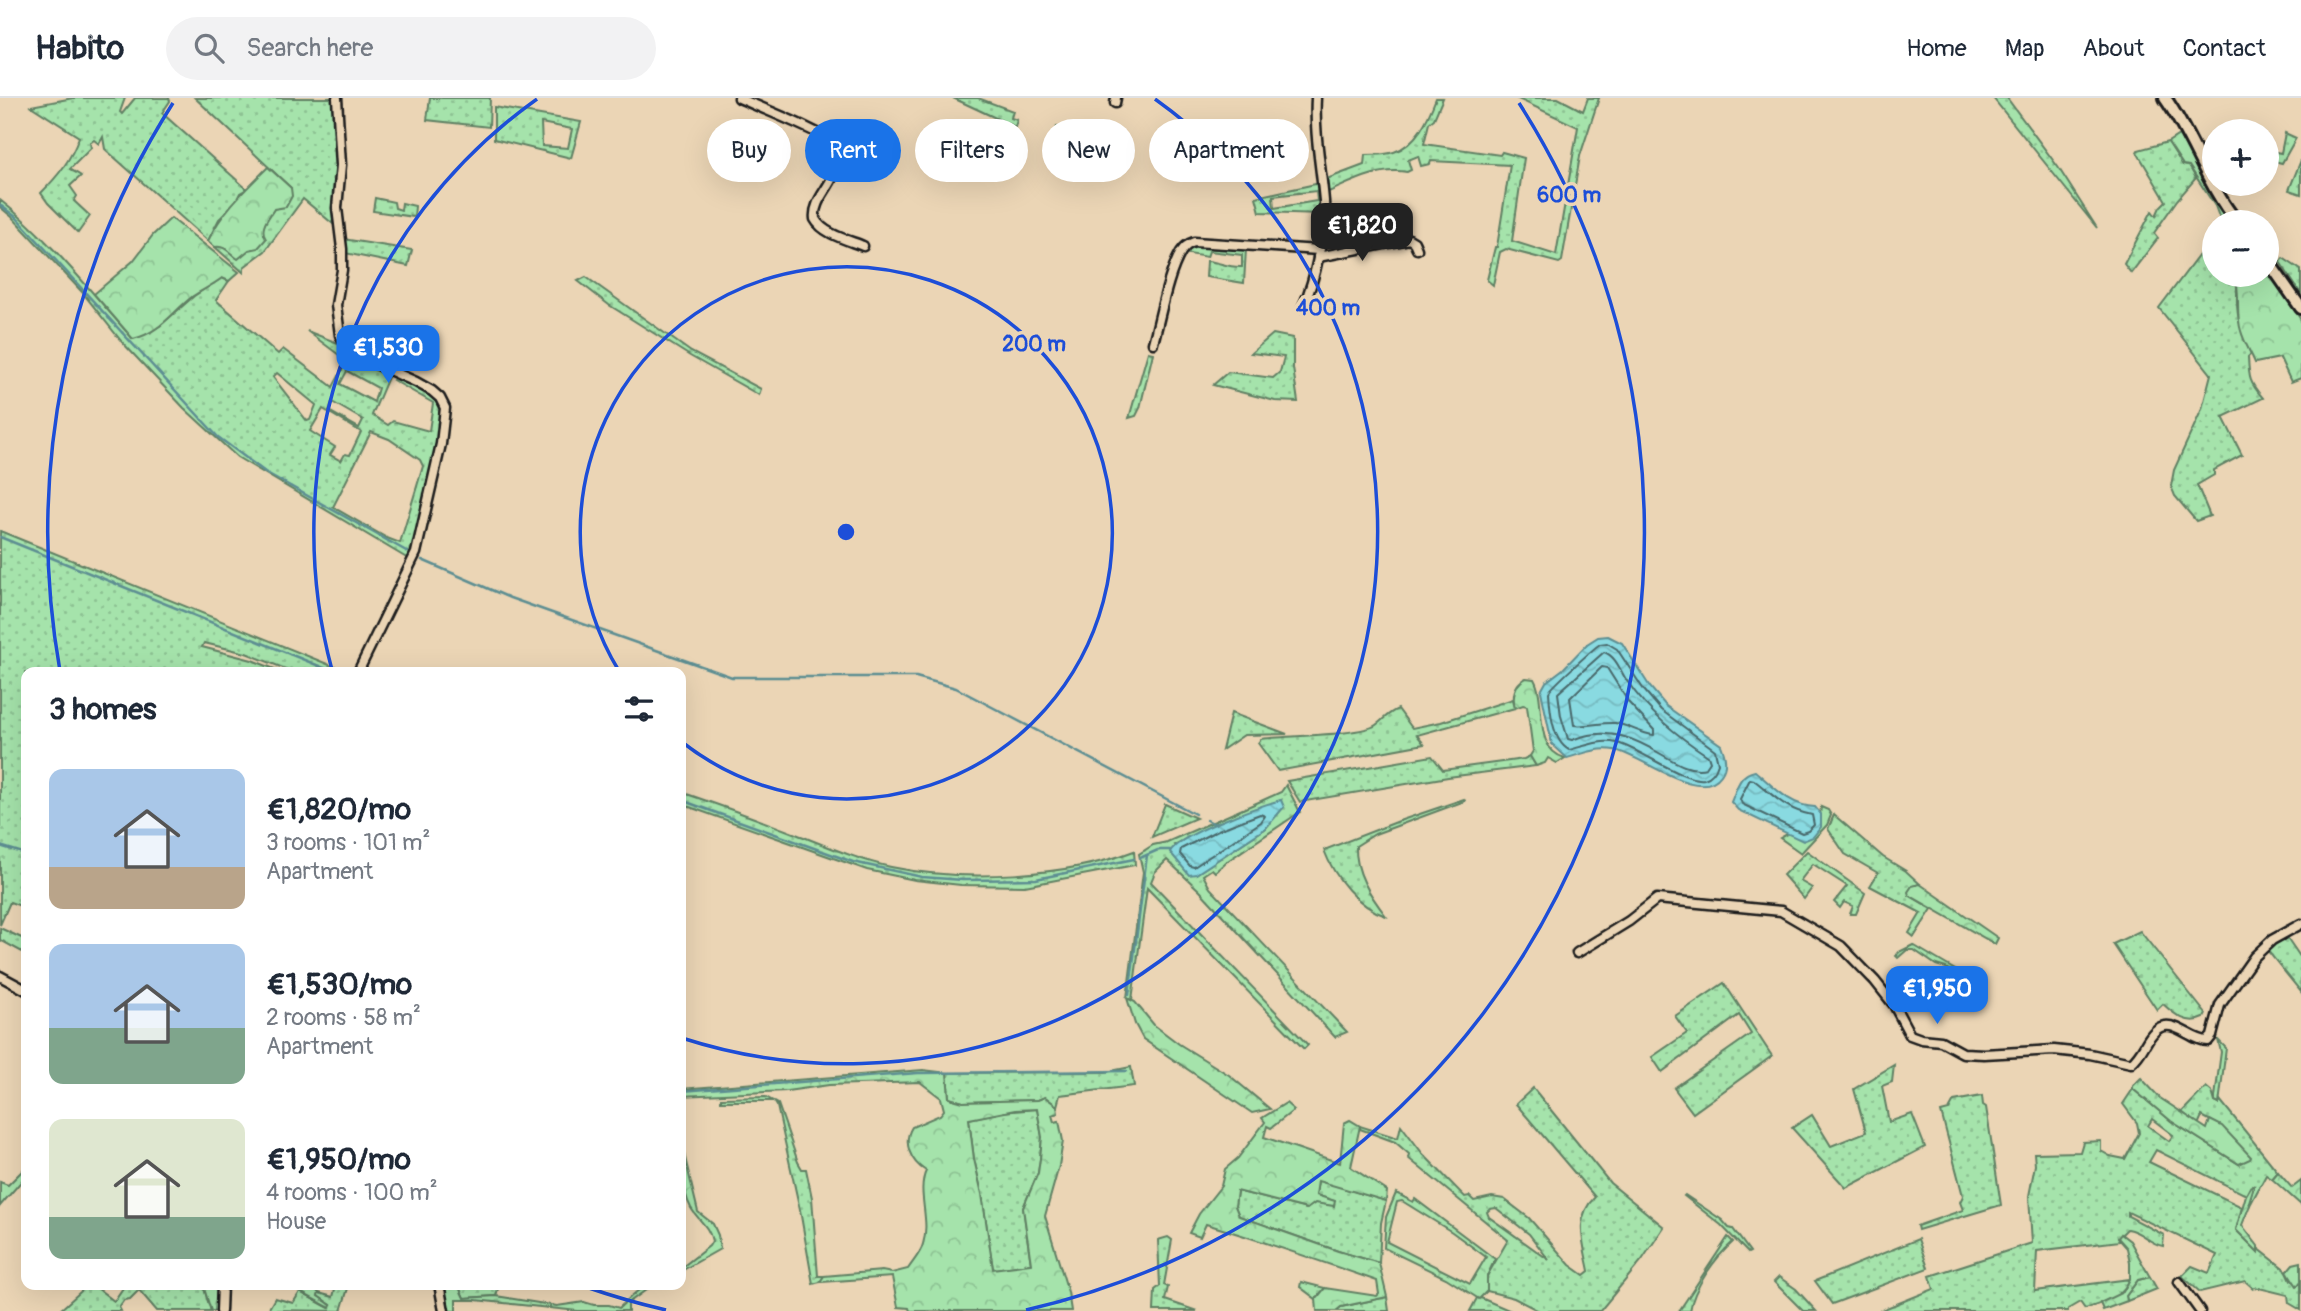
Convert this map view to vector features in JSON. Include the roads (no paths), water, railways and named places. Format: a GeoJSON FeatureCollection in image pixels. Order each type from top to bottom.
{"type":"FeatureCollection","features":[{"type":"Feature","properties":{"kind":"street"},"geometry":{"type":"LineString","coordinates":[[337,98],[341,165],[337,208],[342,270],[336,304],[340,335],[349,348],[365,359],[432,391],[440,398],[445,408],[441,444],[416,553],[360,667]]}},
{"type":"Feature","properties":{"kind":"street"},"geometry":{"type":"LineString","coordinates":[[739,98],[840,145],[840,161],[817,206],[815,219],[818,225],[830,232],[863,246]]}},
{"type":"Feature","properties":{"kind":"street"},"geometry":{"type":"LineString","coordinates":[[1303,307],[1316,269],[1324,204],[1317,156],[1316,98]]}},
{"type":"Feature","properties":{"kind":"street"},"geometry":{"type":"LineString","coordinates":[[2165,98],[2229,210]]}},
{"type":"Feature","properties":{"kind":"street"},"geometry":{"type":"LineString","coordinates":[[1153,343],[1181,253],[1187,245],[1194,242],[1318,253],[1409,239],[1415,242],[1417,249]]}},
{"type":"Feature","properties":{"kind":"street"},"geometry":{"type":"LineString","coordinates":[[2279,277],[2301,308]]}},
{"type":"Feature","properties":{"kind":"street"},"geometry":{"type":"LineString","coordinates":[[1577,953],[1629,921],[1657,899],[1781,911],[1841,946],[1894,1005],[1910,1035],[1941,1041],[1963,1053],[2054,1050],[2132,1063],[2142,1054],[2155,1030],[2165,1026],[2173,1026],[2202,1041],[2208,1041],[2212,1036],[2220,1006],[2254,957],[2272,940],[2301,924]]}},
{"type":"Feature","properties":{"kind":"street"},"geometry":{"type":"LineString","coordinates":[[0,976],[21,987]]}},
{"type":"Feature","properties":{"kind":"street"},"geometry":{"type":"LineString","coordinates":[[2179,1282],[2200,1311]]}},
{"type":"Feature","properties":{"kind":"street"},"geometry":{"type":"LineString","coordinates":[[221,1311],[222,1290]]}},
{"type":"Feature","properties":{"kind":"street"},"geometry":{"type":"LineString","coordinates":[[440,1290],[443,1311]]}},
{"type":"Feature","properties":{"kind":"water"},"geometry":{"type":"Polygon","coordinates":[[[1608,636],[1622,643],[1650,687],[1666,706],[1721,745],[1725,768],[1711,783],[1685,781],[1614,750],[1595,750],[1567,758],[1552,744],[1541,691],[1546,682],[1587,644],[1598,637],[1608,636]]]}},
{"type":"Feature","properties":{"kind":"water"},"geometry":{"type":"Polygon","coordinates":[[[1755,771],[1790,799],[1815,807],[1821,814],[1821,827],[1813,837],[1803,841],[1738,810],[1731,802],[1737,787],[1745,775],[1755,771]]]}},
{"type":"Feature","properties":{"kind":"water"},"geometry":{"type":"Polygon","coordinates":[[[1281,800],[1284,807],[1266,828],[1196,874],[1189,875],[1170,852],[1176,845],[1203,829],[1281,800]]]}},
{"type":"Feature","properties":{"kind":"waterway"},"geometry":{"type":"LineString","coordinates":[[0,205],[16,217],[218,437],[265,472],[408,552]]}},
{"type":"Feature","properties":{"kind":"waterway"},"geometry":{"type":"LineString","coordinates":[[0,537],[322,667]]}},
{"type":"Feature","properties":{"kind":"waterway"},"geometry":{"type":"LineString","coordinates":[[422,560],[510,598],[732,677],[916,677],[956,688],[1195,814]]}},
{"type":"Feature","properties":{"kind":"waterway"},"geometry":{"type":"LineString","coordinates":[[686,802],[853,862],[922,877],[963,880],[1036,879],[1134,859]]}},
{"type":"Feature","properties":{"kind":"waterway"},"geometry":{"type":"LineString","coordinates":[[1207,820],[1215,824]]}},
{"type":"Feature","properties":{"kind":"waterway"},"geometry":{"type":"LineString","coordinates":[[0,846],[21,852]]}},
{"type":"Feature","properties":{"kind":"waterway"},"geometry":{"type":"LineString","coordinates":[[1140,858],[1158,850],[1170,850]]}},
{"type":"Feature","properties":{"kind":"waterway"},"geometry":{"type":"LineString","coordinates":[[1129,995],[1147,855]]}},
{"type":"Feature","properties":{"kind":"waterway"},"geometry":{"type":"LineString","coordinates":[[686,1091],[918,1073],[1127,1071]]}}]}
